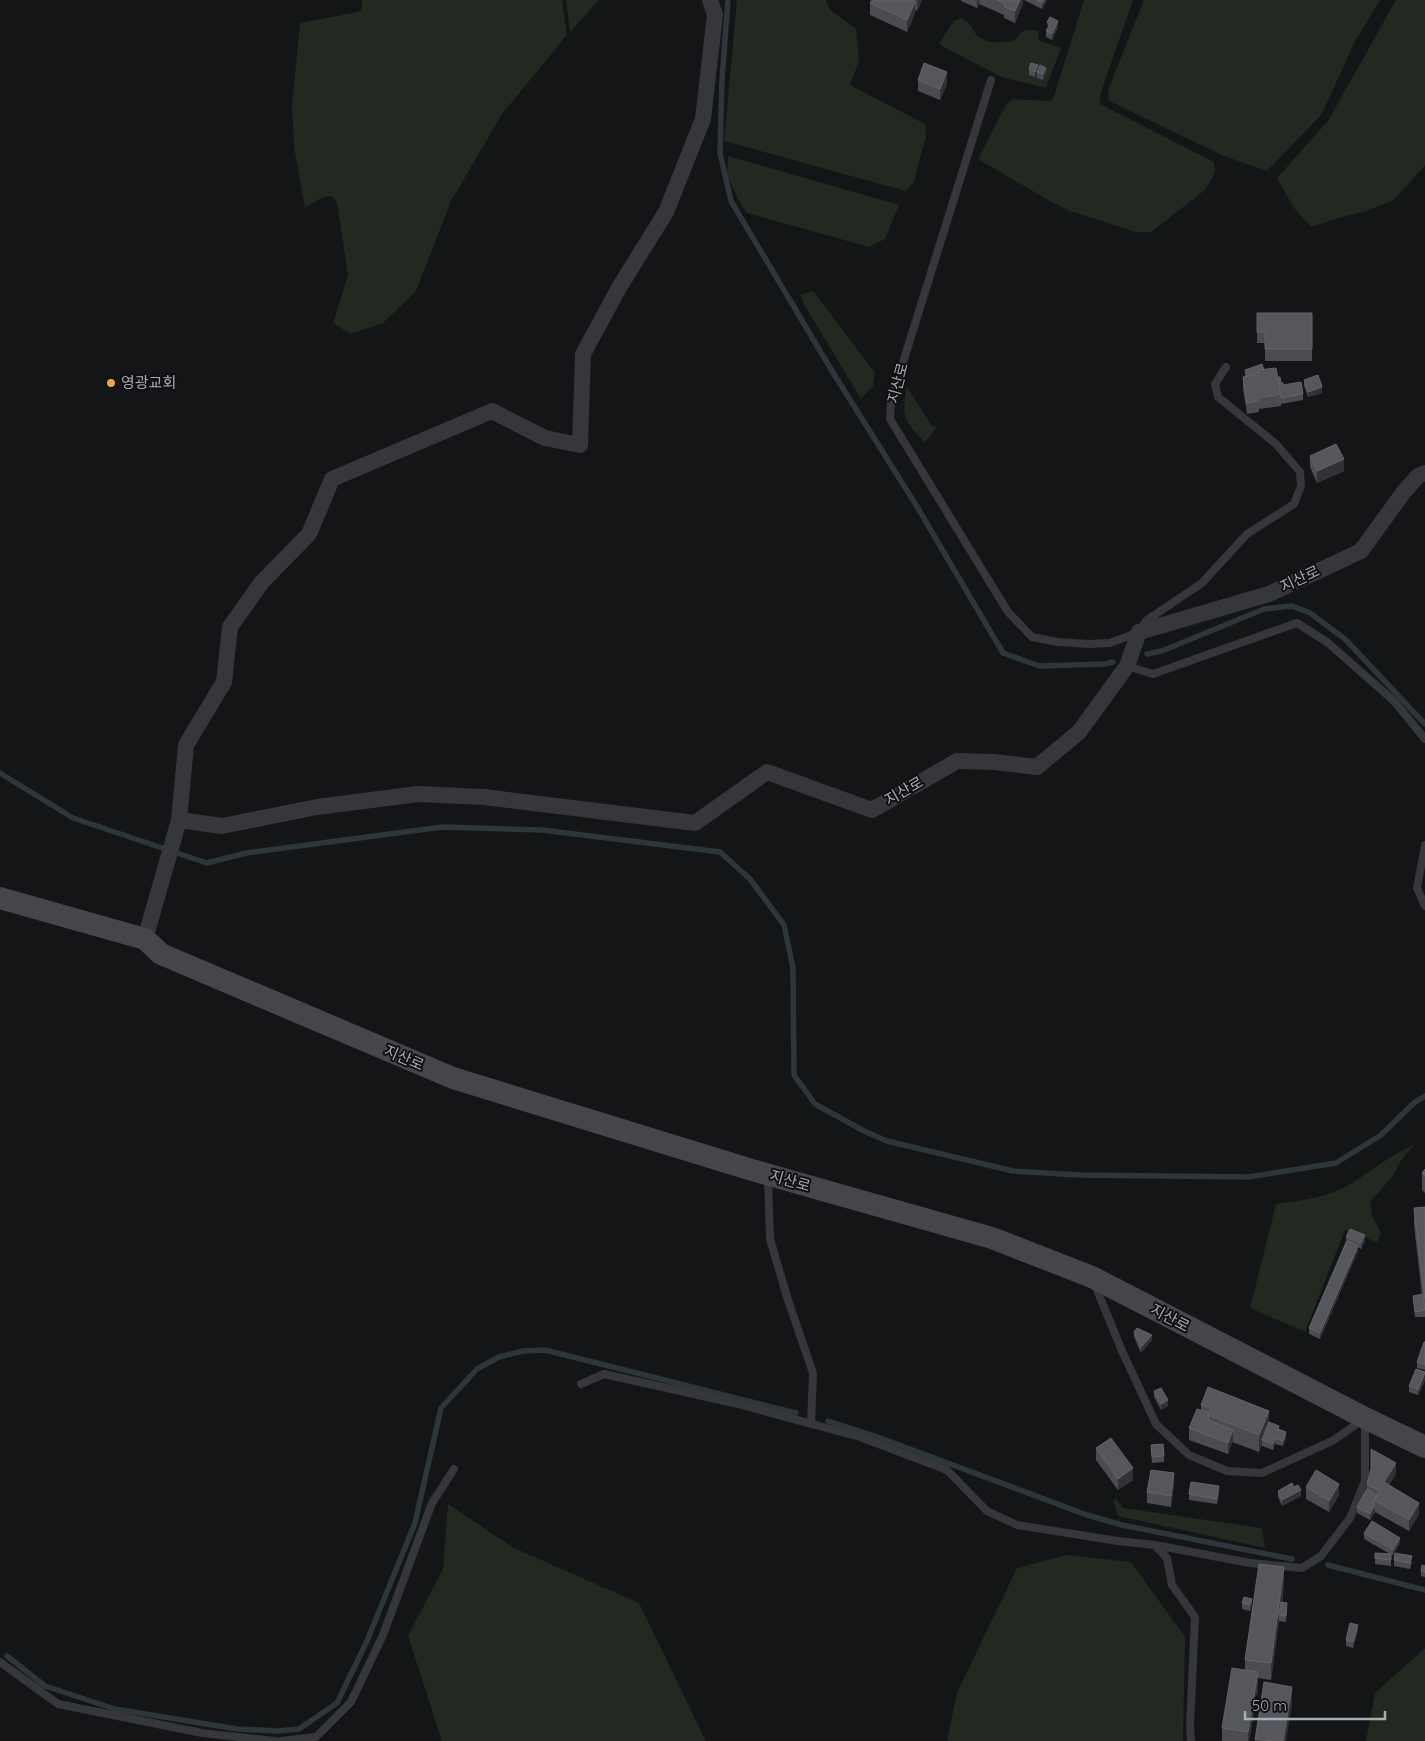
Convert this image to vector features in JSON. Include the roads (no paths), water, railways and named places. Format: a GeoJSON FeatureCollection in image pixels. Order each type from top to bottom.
{"type":"FeatureCollection","features":[{"type":"Feature","properties":{"kind":"main road","name":"지산로"},"geometry":{"type":"LineString","coordinates":[[0,898],[145,940],[161,954],[453,1078],[768,1174],[992,1238],[1092,1276],[1365,1418],[1425,1447]]}},
{"type":"Feature","properties":{"kind":"street"},"geometry":{"type":"LineString","coordinates":[[145,940],[179,820],[186,745],[224,682],[230,627],[262,582],[309,534],[332,478],[492,411],[545,438],[580,445],[583,354],[620,286],[666,212],[702,119],[714,15],[710,0]]}},
{"type":"Feature","properties":{"kind":"street","name":"지산로"},"geometry":{"type":"LineString","coordinates":[[179,820],[222,826],[317,807],[418,794],[484,797],[695,823],[767,772],[872,810],[956,761],[994,762],[1037,767],[1079,732],[1127,666],[1139,632],[1269,594],[1362,550],[1403,493],[1418,476],[1425,472]]}},
{"type":"Feature","properties":{"kind":"lane","name":"지산로"},"geometry":{"type":"LineString","coordinates":[[990,80],[891,401],[890,419],[1008,612],[1032,637],[1058,642],[1089,644],[1110,643],[1139,632],[1147,620],[1202,583],[1247,534],[1294,504],[1301,486],[1300,472],[1276,444],[1218,397],[1215,384],[1226,368]]}},
{"type":"Feature","properties":{"kind":"lane"},"geometry":{"type":"LineString","coordinates":[[1127,666],[1153,674],[1297,623],[1327,642],[1394,701],[1425,739]]}},
{"type":"Feature","properties":{"kind":"lane"},"geometry":{"type":"LineString","coordinates":[[1425,845],[1417,888],[1425,906]]}},
{"type":"Feature","properties":{"kind":"lane"},"geometry":{"type":"LineString","coordinates":[[768,1174],[770,1240],[813,1373],[811,1424]]}},
{"type":"Feature","properties":{"kind":"lane"},"geometry":{"type":"LineString","coordinates":[[1092,1276],[1122,1351],[1156,1424],[1189,1454],[1227,1471],[1262,1473],[1334,1440],[1365,1418]]}},
{"type":"Feature","properties":{"kind":"lane"},"geometry":{"type":"LineString","coordinates":[[581,1384],[604,1374],[738,1404],[860,1437],[947,1470],[987,1510],[1016,1525],[1155,1545],[1250,1563],[1302,1568],[1321,1556],[1350,1518],[1365,1481],[1365,1418]]}},
{"type":"Feature","properties":{"kind":"lane"},"geometry":{"type":"LineString","coordinates":[[281,1741],[316,1737],[351,1702],[383,1635],[432,1503],[454,1469]]}},
{"type":"Feature","properties":{"kind":"lane"},"geometry":{"type":"LineString","coordinates":[[1155,1545],[1166,1558],[1172,1585],[1195,1618],[1191,1741]]}},
{"type":"Feature","properties":{"kind":"lane"},"geometry":{"type":"LineString","coordinates":[[0,1662],[58,1704],[202,1733],[275,1741]]}},
{"type":"Feature","properties":{"kind":"waterway"},"geometry":{"type":"LineString","coordinates":[[728,0],[722,80],[720,153],[731,201],[832,371],[916,505],[1003,653],[1039,666],[1105,664],[1113,662]]}},
{"type":"Feature","properties":{"kind":"waterway"},"geometry":{"type":"LineString","coordinates":[[1147,654],[1162,651],[1264,609],[1292,606],[1310,613],[1345,639],[1425,724]]}},
{"type":"Feature","properties":{"kind":"waterway"},"geometry":{"type":"LineString","coordinates":[[0,773],[73,818],[207,863],[246,853],[442,827],[542,830],[720,852],[750,879],[784,925],[793,968],[794,1075],[815,1104],[864,1131],[887,1141],[1013,1171],[1079,1175],[1248,1177],[1336,1163],[1381,1135],[1415,1102],[1425,1096]]}},
{"type":"Feature","properties":{"kind":"waterway"},"geometry":{"type":"LineString","coordinates":[[7,1656],[45,1686],[115,1709],[237,1729],[278,1731],[299,1729],[337,1703],[367,1641],[415,1523],[441,1408],[477,1369],[499,1357],[523,1351],[545,1350],[796,1413]]}},
{"type":"Feature","properties":{"kind":"waterway"},"geometry":{"type":"LineString","coordinates":[[828,1421],[875,1436],[1087,1515],[1122,1525],[1292,1559]]}},
{"type":"Feature","properties":{"kind":"waterway"},"geometry":{"type":"LineString","coordinates":[[1328,1565],[1425,1590]]}},
{"type":"Feature","properties":{"kind":"place","name":"영광교회"},"geometry":{"type":"Point","coordinates":[111,383]}}]}
